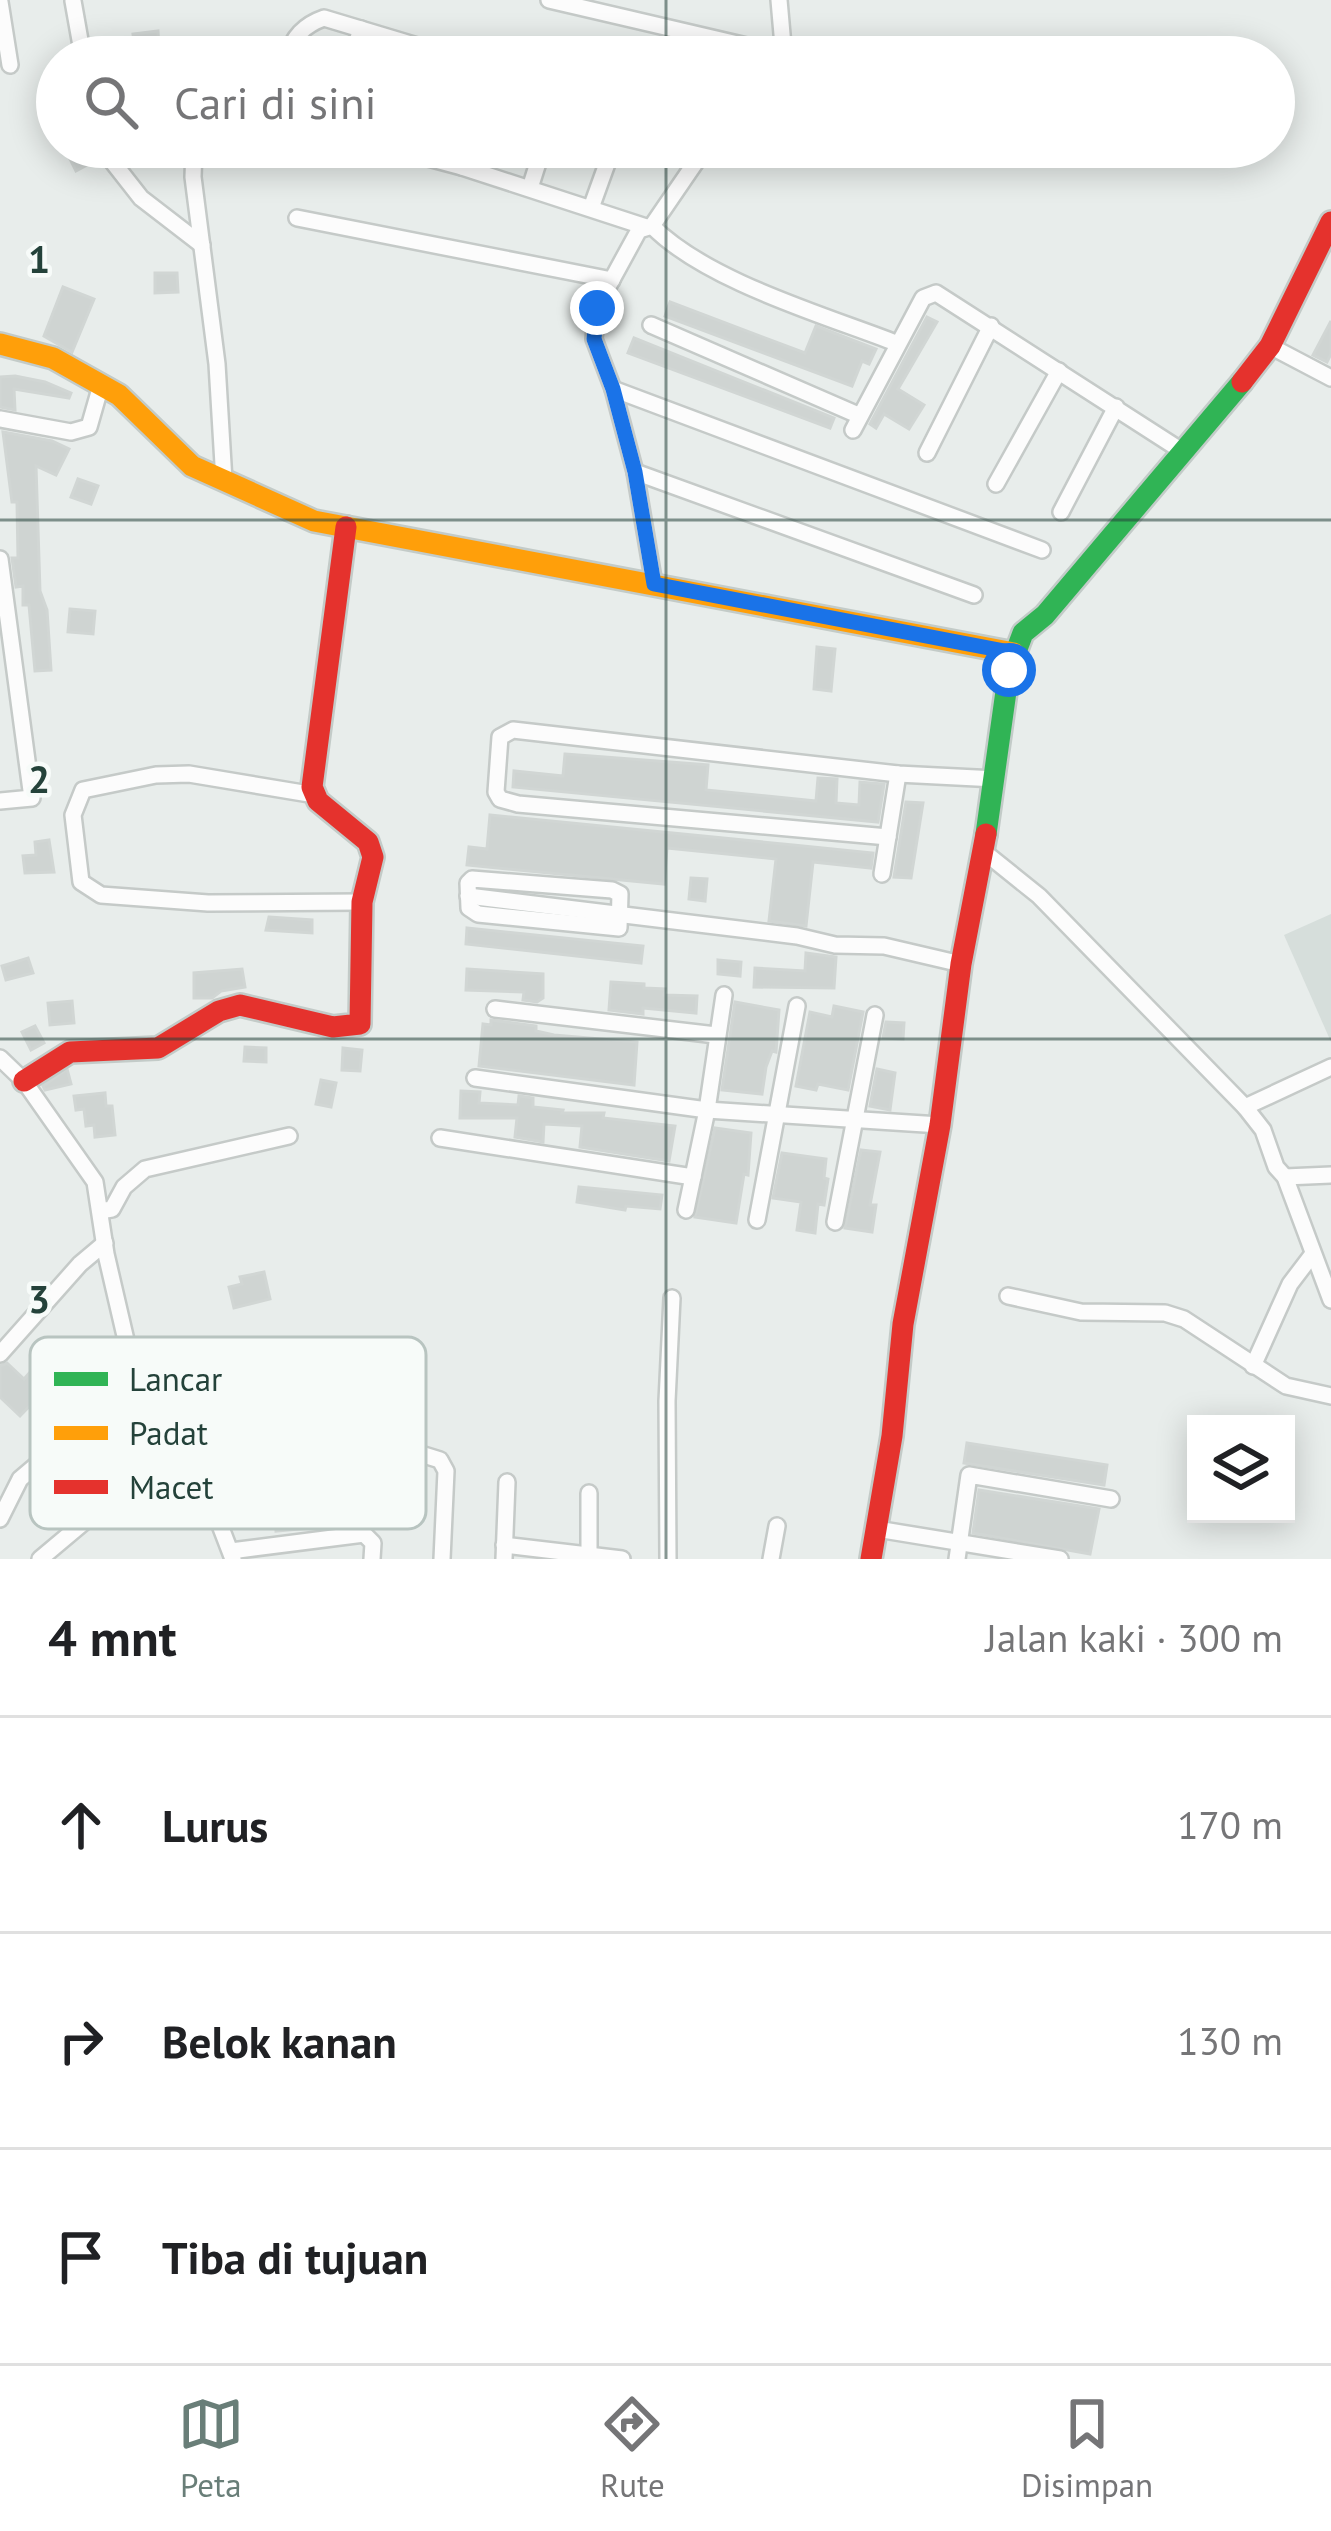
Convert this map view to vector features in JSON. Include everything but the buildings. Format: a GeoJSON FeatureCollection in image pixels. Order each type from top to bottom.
{"type":"FeatureCollection","features":[{"type":"Feature","properties":{"kind":"street"},"geometry":{"type":"LineString","coordinates":[[549,0],[701,36]]}},
{"type":"Feature","properties":{"kind":"street"},"geometry":{"type":"LineString","coordinates":[[779,0],[783,36]]}},
{"type":"Feature","properties":{"kind":"street"},"geometry":{"type":"LineString","coordinates":[[73,1],[79,36]]}},
{"type":"Feature","properties":{"kind":"street"},"geometry":{"type":"LineString","coordinates":[[0,2],[10,65]]}},
{"type":"Feature","properties":{"kind":"street"},"geometry":{"type":"LineString","coordinates":[[298,36],[309,24],[324,19],[379,36]]}},
{"type":"Feature","properties":{"kind":"street"},"geometry":{"type":"LineString","coordinates":[[359,36],[361,29]]}},
{"type":"Feature","properties":{"kind":"street"},"geometry":{"type":"LineString","coordinates":[[117,168],[141,198],[202,245]]}},
{"type":"Feature","properties":{"kind":"street"},"geometry":{"type":"LineString","coordinates":[[196,168],[217,364],[224,482]]}},
{"type":"Feature","properties":{"kind":"street"},"geometry":{"type":"LineString","coordinates":[[465,168],[649,227],[682,250],[760,290],[896,344]]}},
{"type":"Feature","properties":{"kind":"street"},"geometry":{"type":"LineString","coordinates":[[530,188],[536,168]]}},
{"type":"Feature","properties":{"kind":"street"},"geometry":{"type":"LineString","coordinates":[[591,208],[605,168]]}},
{"type":"Feature","properties":{"kind":"street"},"geometry":{"type":"LineString","coordinates":[[654,584],[635,472],[594,339],[597,308],[639,230],[649,227],[691,168]]}},
{"type":"Feature","properties":{"kind":"street"},"geometry":{"type":"LineString","coordinates":[[297,218],[612,280]]}},
{"type":"Feature","properties":{"kind":"street"},"geometry":{"type":"LineString","coordinates":[[871,1559],[892,1436],[903,1324],[940,1125],[961,964],[1015,653],[1023,633],[1045,615],[1186,453],[1270,346],[1328,236]]}},
{"type":"Feature","properties":{"kind":"street"},"geometry":{"type":"LineString","coordinates":[[651,325],[856,423],[922,298],[936,293],[1186,453]]}},
{"type":"Feature","properties":{"kind":"street"},"geometry":{"type":"LineString","coordinates":[[927,453],[991,326]]}},
{"type":"Feature","properties":{"kind":"street"},"geometry":{"type":"LineString","coordinates":[[0,344],[53,358],[119,394],[192,466],[314,521],[1015,653]]}},
{"type":"Feature","properties":{"kind":"street"},"geometry":{"type":"LineString","coordinates":[[1270,346],[1331,378]]}},
{"type":"Feature","properties":{"kind":"street"},"geometry":{"type":"LineString","coordinates":[[996,484],[1059,371]]}},
{"type":"Feature","properties":{"kind":"street"},"geometry":{"type":"LineString","coordinates":[[0,419],[71,432],[89,427],[101,385]]}},
{"type":"Feature","properties":{"kind":"street"},"geometry":{"type":"LineString","coordinates":[[613,389],[1042,550]]}},
{"type":"Feature","properties":{"kind":"street"},"geometry":{"type":"LineString","coordinates":[[1061,512],[1116,407]]}},
{"type":"Feature","properties":{"kind":"street"},"geometry":{"type":"LineString","coordinates":[[635,472],[974,595]]}},
{"type":"Feature","properties":{"kind":"street"},"geometry":{"type":"LineString","coordinates":[[315,795],[346,527]]}},
{"type":"Feature","properties":{"kind":"street"},"geometry":{"type":"LineString","coordinates":[[0,559],[32,798],[0,801]]}},
{"type":"Feature","properties":{"kind":"street"},"geometry":{"type":"LineString","coordinates":[[888,837],[518,804],[500,799],[496,792],[500,736],[513,730],[898,774],[996,779]]}},
{"type":"Feature","properties":{"kind":"street"},"geometry":{"type":"LineString","coordinates":[[24,1082],[65,1052],[146,1053],[230,1006],[252,1005],[345,1030],[360,1024],[362,902],[372,866],[371,850],[368,842],[315,795],[189,774],[156,775],[83,790],[73,815],[81,882],[101,895],[186,902],[362,902]]}},
{"type":"Feature","properties":{"kind":"street"},"geometry":{"type":"LineString","coordinates":[[882,874],[898,774]]}},
{"type":"Feature","properties":{"kind":"street"},"geometry":{"type":"LineString","coordinates":[[983,851],[1039,896],[1263,1130],[1320,1260],[1331,1300]]}},
{"type":"Feature","properties":{"kind":"street"},"geometry":{"type":"LineString","coordinates":[[468,896],[836,945],[884,946],[961,964]]}},
{"type":"Feature","properties":{"kind":"street"},"geometry":{"type":"LineString","coordinates":[[686,1210],[724,995]]}},
{"type":"Feature","properties":{"kind":"street"},"geometry":{"type":"LineString","coordinates":[[757,1220],[797,1006]]}},
{"type":"Feature","properties":{"kind":"street"},"geometry":{"type":"LineString","coordinates":[[495,1010],[716,1035]]}},
{"type":"Feature","properties":{"kind":"street"},"geometry":{"type":"LineString","coordinates":[[835,1222],[875,1015]]}},
{"type":"Feature","properties":{"kind":"street"},"geometry":{"type":"LineString","coordinates":[[0,1058],[24,1082],[95,1183],[126,1337]]}},
{"type":"Feature","properties":{"kind":"street"},"geometry":{"type":"LineString","coordinates":[[1245,1107],[1331,1066]]}},
{"type":"Feature","properties":{"kind":"street"},"geometry":{"type":"LineString","coordinates":[[475,1078],[707,1109],[940,1125]]}},
{"type":"Feature","properties":{"kind":"street"},"geometry":{"type":"LineString","coordinates":[[100,1211],[112,1209],[124,1187],[145,1169],[289,1136]]}},
{"type":"Feature","properties":{"kind":"street"},"geometry":{"type":"LineString","coordinates":[[440,1138],[693,1177]]}},
{"type":"Feature","properties":{"kind":"street"},"geometry":{"type":"LineString","coordinates":[[1285,1177],[1331,1175]]}},
{"type":"Feature","properties":{"kind":"street"},"geometry":{"type":"LineString","coordinates":[[0,1354],[80,1264],[105,1243]]}},
{"type":"Feature","properties":{"kind":"street"},"geometry":{"type":"LineString","coordinates":[[1253,1366],[1290,1284],[1320,1260]]}},
{"type":"Feature","properties":{"kind":"street"},"geometry":{"type":"LineString","coordinates":[[1008,1296],[1081,1312],[1165,1312],[1200,1329],[1286,1386],[1331,1396]]}},
{"type":"Feature","properties":{"kind":"street"},"geometry":{"type":"LineString","coordinates":[[668,1559],[672,1298]]}},
{"type":"Feature","properties":{"kind":"street"},"geometry":{"type":"LineString","coordinates":[[426,1456],[440,1460],[446,1471],[442,1559]]}},
{"type":"Feature","properties":{"kind":"street"},"geometry":{"type":"LineString","coordinates":[[0,1520],[20,1478],[30,1470]]}},
{"type":"Feature","properties":{"kind":"street"},"geometry":{"type":"LineString","coordinates":[[958,1551],[969,1475],[1111,1499]]}},
{"type":"Feature","properties":{"kind":"street"},"geometry":{"type":"LineString","coordinates":[[504,1552],[507,1482]]}},
{"type":"Feature","properties":{"kind":"street"},"geometry":{"type":"LineString","coordinates":[[589,1557],[590,1493]]}},
{"type":"Feature","properties":{"kind":"street"},"geometry":{"type":"LineString","coordinates":[[771,1559],[777,1526]]}},
{"type":"Feature","properties":{"kind":"street"},"geometry":{"type":"LineString","coordinates":[[40,1559],[76,1529]]}},
{"type":"Feature","properties":{"kind":"street"},"geometry":{"type":"LineString","coordinates":[[877,1529],[958,1551],[1060,1559]]}},
{"type":"Feature","properties":{"kind":"street"},"geometry":{"type":"LineString","coordinates":[[232,1555],[364,1534],[373,1543],[372,1559]]}},
{"type":"Feature","properties":{"kind":"street"},"geometry":{"type":"LineString","coordinates":[[504,1552],[622,1559]]}},
{"type":"Feature","properties":{"kind":"street"},"geometry":{"type":"LineString","coordinates":[[504,1552],[553,1559]]}},
{"type":"Feature","properties":{"kind":"shaded area"},"geometry":{"type":"Polygon","coordinates":[[[1331,914],[1331,1042],[1284,935],[1331,914]]]}},
{"type":"Feature","properties":{"kind":"traffic: fast"},"geometry":{"type":"LineString","coordinates":[[986,834],[1009,670],[1023,633],[1045,615],[1242,382]]}},
{"type":"Feature","properties":{"kind":"traffic: slow"},"geometry":{"type":"LineString","coordinates":[[0,344],[53,358],[119,395],[192,466],[314,521],[1014,653]]}},
{"type":"Feature","properties":{"kind":"traffic: jam"},"geometry":{"type":"LineString","coordinates":[[1242,382],[1270,346],[1331,222]]}},
{"type":"Feature","properties":{"kind":"traffic: jam"},"geometry":{"type":"LineString","coordinates":[[24,1081],[70,1052],[158,1048],[219,1011],[240,1005],[333,1027],[360,1024],[362,902],[373,857],[368,842],[318,801],[312,787],[346,527]]}},
{"type":"Feature","properties":{"kind":"traffic: jam"},"geometry":{"type":"LineString","coordinates":[[871,1559],[892,1436],[903,1324],[986,834]]}},
{"type":"Feature","properties":{"kind":"route"},"geometry":{"type":"LineString","coordinates":[[597,308],[594,339],[635,472],[654,584],[1015,653],[1009,670]]}}]}
